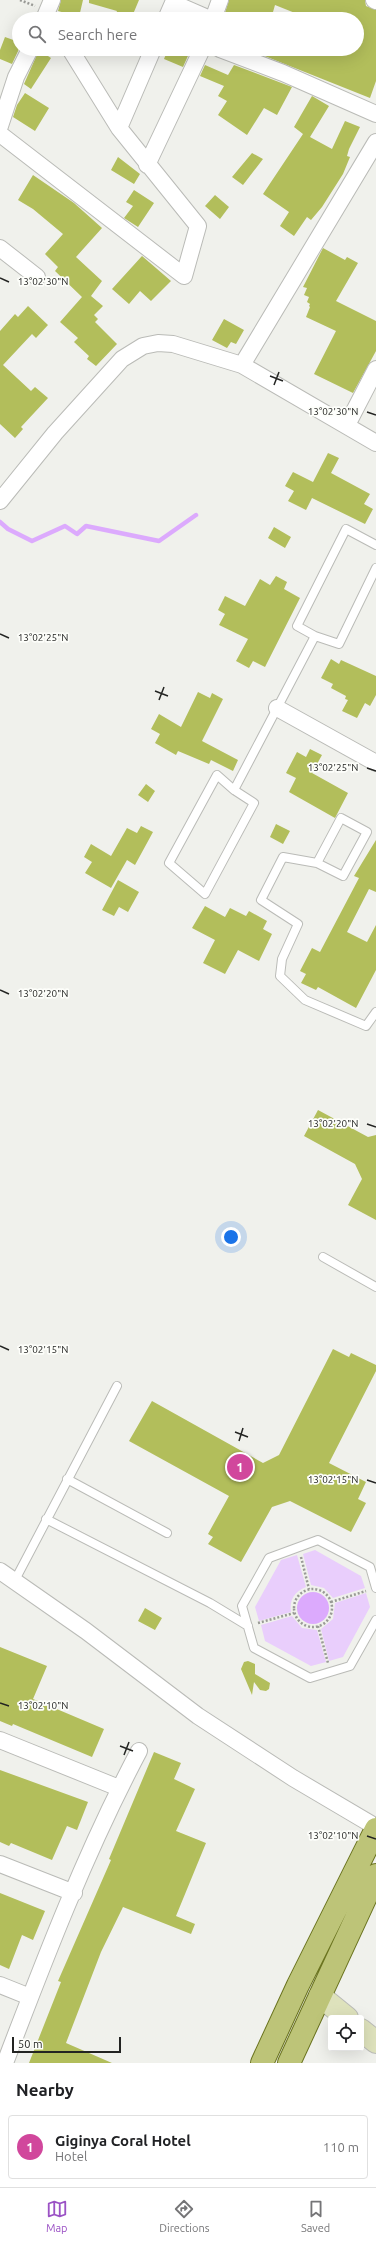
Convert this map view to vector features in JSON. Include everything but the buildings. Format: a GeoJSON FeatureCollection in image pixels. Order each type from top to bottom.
{"type":"FeatureCollection","features":[{"type":"Feature","properties":{"kind":"main road"},"geometry":{"type":"LineString","coordinates":[[262,2063],[298,1984],[376,1828]]}},
{"type":"Feature","properties":{"kind":"main road"},"geometry":{"type":"LineString","coordinates":[[289,2063],[376,1875]]}},
{"type":"Feature","properties":{"kind":"street"},"geometry":{"type":"LineString","coordinates":[[215,12],[220,0]]}},
{"type":"Feature","properties":{"kind":"street"},"geometry":{"type":"LineString","coordinates":[[169,12],[173,3],[195,12]]}},
{"type":"Feature","properties":{"kind":"street"},"geometry":{"type":"LineString","coordinates":[[0,126],[16,77],[26,56]]}},
{"type":"Feature","properties":{"kind":"street"},"geometry":{"type":"LineString","coordinates":[[0,134],[184,276],[198,226],[147,165],[119,128],[74,56]]}},
{"type":"Feature","properties":{"kind":"street"},"geometry":{"type":"LineString","coordinates":[[119,128],[150,56]]}},
{"type":"Feature","properties":{"kind":"street"},"geometry":{"type":"LineString","coordinates":[[147,165],[199,56]]}},
{"type":"Feature","properties":{"kind":"street"},"geometry":{"type":"LineString","coordinates":[[238,56],[283,73],[376,114]]}},
{"type":"Feature","properties":{"kind":"street"},"geometry":{"type":"LineString","coordinates":[[242,365],[376,142]]}},
{"type":"Feature","properties":{"kind":"street"},"geometry":{"type":"LineString","coordinates":[[0,248],[37,277]]}},
{"type":"Feature","properties":{"kind":"street"},"geometry":{"type":"LineString","coordinates":[[0,502],[55,433],[122,359],[143,346],[158,343],[173,344],[242,365],[376,443]]}},
{"type":"Feature","properties":{"kind":"street"},"geometry":{"type":"LineString","coordinates":[[347,425],[376,369]]}},
{"type":"Feature","properties":{"kind":"street"},"geometry":{"type":"LineString","coordinates":[[277,708],[376,763]]}},
{"type":"Feature","properties":{"kind":"street"},"geometry":{"type":"LineString","coordinates":[[0,1571],[86,1631],[198,1716],[293,1778],[376,1828]]}},
{"type":"Feature","properties":{"kind":"street"},"geometry":{"type":"LineString","coordinates":[[0,1740],[119,1788]]}},
{"type":"Feature","properties":{"kind":"street"},"geometry":{"type":"LineString","coordinates":[[5,2063],[30,1997],[119,1788],[139,1751]]}},
{"type":"Feature","properties":{"kind":"street"},"geometry":{"type":"LineString","coordinates":[[0,1864],[74,1893]]}},
{"type":"Feature","properties":{"kind":"street"},"geometry":{"type":"LineString","coordinates":[[0,1985],[30,1997]]}},
{"type":"Feature","properties":{"kind":"street"},"geometry":{"type":"LineString","coordinates":[[320,1996],[343,2015]]}},
{"type":"Feature","properties":{"kind":"street"},"geometry":{"type":"LineString","coordinates":[[364,2032],[376,2042]]}},
{"type":"Feature","properties":{"kind":"lane"},"geometry":{"type":"LineString","coordinates":[[376,545],[346,529],[297,626],[315,636],[339,644],[376,568]]}},
{"type":"Feature","properties":{"kind":"lane"},"geometry":{"type":"LineString","coordinates":[[234,790],[315,636]]}},
{"type":"Feature","properties":{"kind":"lane"},"geometry":{"type":"LineString","coordinates":[[216,775],[234,790],[254,803],[205,894],[169,863],[216,775]]}},
{"type":"Feature","properties":{"kind":"lane"},"geometry":{"type":"LineString","coordinates":[[317,862],[341,818],[367,832],[343,876],[317,862],[283,857],[261,900],[298,924],[282,959],[280,976],[305,1000],[366,1026],[376,1012]]}},
{"type":"Feature","properties":{"kind":"lane"},"geometry":{"type":"LineString","coordinates":[[323,1257],[376,1287]]}},
{"type":"Feature","properties":{"kind":"lane"},"geometry":{"type":"LineString","coordinates":[[14,1582],[117,1386]]}},
{"type":"Feature","properties":{"kind":"lane"},"geometry":{"type":"LineString","coordinates":[[67,1479],[167,1533]]}},
{"type":"Feature","properties":{"kind":"lane"},"geometry":{"type":"LineString","coordinates":[[46,1519],[210,1603],[248,1626]]}},
{"type":"Feature","properties":{"kind":"lane"},"geometry":{"type":"LineString","coordinates":[[376,1587],[373,1569],[318,1540],[298,1546],[269,1558],[242,1606],[254,1648],[310,1678],[350,1666],[376,1620]]}},
{"type":"Feature","properties":{"kind":"path"},"geometry":{"type":"LineString","coordinates":[[298,1546],[309,1589]]}},
{"type":"Feature","properties":{"kind":"path"},"geometry":{"type":"LineString","coordinates":[[331,1602],[376,1587]]}},
{"type":"Feature","properties":{"kind":"path"},"geometry":{"type":"LineString","coordinates":[[309,1589],[322,1591],[331,1602],[332,1612],[330,1617],[318,1626],[304,1625],[294,1613],[296,1599],[300,1594],[309,1589]]}},
{"type":"Feature","properties":{"kind":"path"},"geometry":{"type":"LineString","coordinates":[[248,1626],[294,1613]]}},
{"type":"Feature","properties":{"kind":"path"},"geometry":{"type":"LineString","coordinates":[[318,1626],[330,1672]]}},
{"type":"Feature","properties":{"kind":"shaded area"},"geometry":{"type":"Polygon","coordinates":[[[315,1550],[361,1576],[365,1588],[333,1598],[324,1588],[311,1585],[303,1554],[315,1550]]]}},
{"type":"Feature","properties":{"kind":"shaded area"},"geometry":{"type":"Polygon","coordinates":[[[297,1555],[306,1587],[294,1596],[291,1604],[291,1612],[259,1621],[255,1607],[281,1560],[297,1555]]]}},
{"type":"Feature","properties":{"kind":"shaded area"},"geometry":{"type":"Polygon","coordinates":[[[310,1592],[316,1592],[325,1596],[329,1608],[325,1620],[316,1624],[310,1624],[301,1620],[297,1611],[297,1605],[301,1596],[310,1592]]]}},
{"type":"Feature","properties":{"kind":"shaded area"},"geometry":{"type":"Polygon","coordinates":[[[366,1593],[370,1607],[343,1657],[329,1661],[321,1629],[333,1619],[335,1603],[366,1593]]]}},
{"type":"Feature","properties":{"kind":"shaded area"},"geometry":{"type":"Polygon","coordinates":[[[292,1616],[302,1628],[317,1630],[326,1662],[311,1666],[265,1641],[261,1625],[292,1616]]]}},
{"type":"Feature","properties":{"kind":"waterway"},"geometry":{"type":"LineString","coordinates":[[0,522],[8,529],[32,541],[65,526],[77,534],[86,526],[159,541],[196,515]]}},
{"type":"Feature","properties":{"kind":"place","name":"Giginya Coral Hotel"},"geometry":{"type":"Point","coordinates":[240,1467]}}]}
